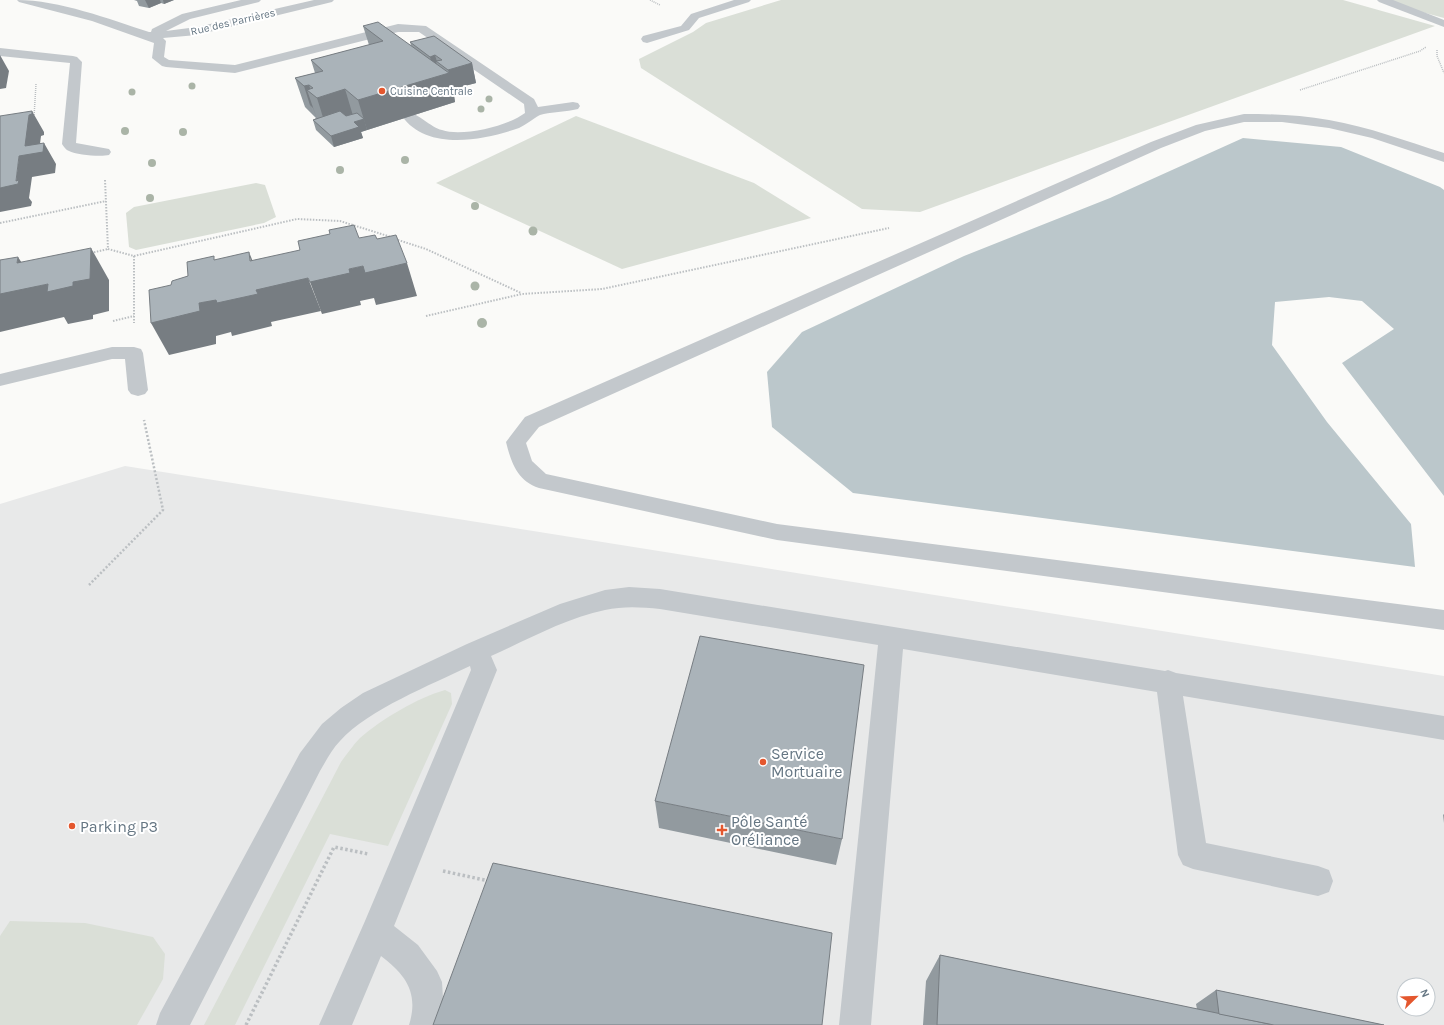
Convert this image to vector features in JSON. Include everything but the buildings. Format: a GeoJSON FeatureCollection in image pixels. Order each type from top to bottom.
{"type":"FeatureCollection","features":[{"type":"Feature","properties":{"kind":"street","name":"Rue des Parrières"},"geometry":{"type":"LineString","coordinates":[[23,0],[96,19],[148,36],[197,31],[328,0]]}},
{"type":"Feature","properties":{"kind":"street"},"geometry":{"type":"LineString","coordinates":[[148,36],[186,16],[255,0]]}},
{"type":"Feature","properties":{"kind":"street"},"geometry":{"type":"LineString","coordinates":[[647,39],[684,28],[695,16],[745,0]]}},
{"type":"Feature","properties":{"kind":"street"},"geometry":{"type":"LineString","coordinates":[[1383,0],[1444,24]]}},
{"type":"Feature","properties":{"kind":"street"},"geometry":{"type":"LineString","coordinates":[[148,36],[160,41],[158,58],[166,62],[235,68],[398,28],[422,28],[529,102],[532,107],[532,112],[527,119],[488,132],[466,136],[448,136],[428,131],[409,116]]}},
{"type":"Feature","properties":{"kind":"street"},"geometry":{"type":"LineString","coordinates":[[0,52],[73,60],[76,62],[68,144],[74,148],[104,152]]}},
{"type":"Feature","properties":{"kind":"street"},"geometry":{"type":"LineString","coordinates":[[532,112],[573,106]]}},
{"type":"Feature","properties":{"kind":"street"},"geometry":{"type":"LineString","coordinates":[[1444,158],[1376,135],[1329,124],[1282,118],[1244,118],[1202,128],[1156,145],[712,340],[532,422],[516,442],[522,464],[539,480],[778,532],[1444,620]]}},
{"type":"Feature","properties":{"kind":"street"},"geometry":{"type":"LineString","coordinates":[[0,380],[112,353],[134,353],[138,390]]}},
{"type":"Feature","properties":{"kind":"street"},"geometry":{"type":"LineString","coordinates":[[172,1025],[310,762],[331,732],[350,716],[372,701],[476,651],[569,611],[605,600],[629,597],[660,599],[891,638],[1168,681],[1444,728]]}},
{"type":"Feature","properties":{"kind":"street"},"geometry":{"type":"LineString","coordinates":[[855,1025],[891,638]]}},
{"type":"Feature","properties":{"kind":"street"},"geometry":{"type":"LineString","coordinates":[[335,1025],[376,932],[484,670],[476,651]]}},
{"type":"Feature","properties":{"kind":"street"},"geometry":{"type":"LineString","coordinates":[[1168,681],[1193,855],[1318,881]]}},
{"type":"Feature","properties":{"kind":"street"},"geometry":{"type":"LineString","coordinates":[[376,932],[407,956],[426,982],[428,1016],[425,1025]]}},
{"type":"Feature","properties":{"kind":"path"},"geometry":{"type":"LineString","coordinates":[[1299,90],[1420,51]]}},
{"type":"Feature","properties":{"kind":"path"},"geometry":{"type":"LineString","coordinates":[[104,152],[108,249]]}},
{"type":"Feature","properties":{"kind":"path"},"geometry":{"type":"LineString","coordinates":[[0,223],[106,201]]}},
{"type":"Feature","properties":{"kind":"path"},"geometry":{"type":"LineString","coordinates":[[86,254],[108,249],[134,256],[297,219],[340,221],[426,249],[522,294]]}},
{"type":"Feature","properties":{"kind":"path"},"geometry":{"type":"LineString","coordinates":[[426,316],[522,294],[602,288],[889,228]]}},
{"type":"Feature","properties":{"kind":"path"},"geometry":{"type":"LineString","coordinates":[[134,256],[134,353]]}},
{"type":"Feature","properties":{"kind":"path"},"geometry":{"type":"LineString","coordinates":[[89,585],[163,510],[138,390]]}},
{"type":"Feature","properties":{"kind":"path"},"geometry":{"type":"LineString","coordinates":[[246,1025],[334,847],[370,855]]}},
{"type":"Feature","properties":{"kind":"path"},"geometry":{"type":"LineString","coordinates":[[442,870],[497,882]]}},
{"type":"Feature","properties":{"kind":"shaded area"},"geometry":{"type":"Polygon","coordinates":[[[781,0],[1343,0],[1435,26],[920,212],[862,209],[641,68],[639,59],[693,32],[706,23],[781,0]]]}},
{"type":"Feature","properties":{"kind":"shaded area"},"geometry":{"type":"Polygon","coordinates":[[[1377,0],[1444,0],[1444,18],[1377,0]]]}},
{"type":"Feature","properties":{"kind":"shaded area"},"geometry":{"type":"Polygon","coordinates":[[[576,116],[754,183],[811,218],[622,269],[436,183],[576,116]]]}},
{"type":"Feature","properties":{"kind":"shaded area"},"geometry":{"type":"Polygon","coordinates":[[[1243,138],[1341,147],[1440,187],[1444,190],[1444,496],[1342,363],[1394,329],[1362,301],[1329,297],[1275,302],[1272,345],[1327,422],[1411,524],[1415,567],[853,493],[772,427],[767,372],[802,332],[964,256],[1110,198],[1243,138]]]}},
{"type":"Feature","properties":{"kind":"shaded area"},"geometry":{"type":"Polygon","coordinates":[[[256,183],[265,185],[276,217],[264,223],[136,250],[129,247],[126,213],[134,207],[256,183]]]}},
{"type":"Feature","properties":{"kind":"shaded area","name":"Pôle Santé Oréliance"},"geometry":{"type":"Polygon","coordinates":[[[125,466],[1444,676],[1444,1025],[0,1025],[0,504],[125,466]]]}},
{"type":"Feature","properties":{"kind":"shaded area"},"geometry":{"type":"Polygon","coordinates":[[[445,690],[451,693],[452,704],[388,846],[330,834],[235,1025],[204,1025],[341,762],[360,738],[379,724],[400,710],[423,698],[445,690]]]}},
{"type":"Feature","properties":{"kind":"shaded area"},"geometry":{"type":"Polygon","coordinates":[[[10,921],[85,923],[153,937],[165,954],[163,979],[137,1025],[0,1025],[0,936],[10,921]]]}},
{"type":"Feature","properties":{"kind":"place","name":"Cuisine Centrale"},"geometry":{"type":"Point","coordinates":[382,91]}},
{"type":"Feature","properties":{"kind":"place","name":"Service Mortuaire"},"geometry":{"type":"Point","coordinates":[763,762]}},
{"type":"Feature","properties":{"kind":"place","name":"Parking P3"},"geometry":{"type":"Point","coordinates":[72,826]}},
{"type":"Feature","properties":{"kind":"place","name":"Pôle Santé Oréliance"},"geometry":{"type":"Point","coordinates":[722,830]}}]}
